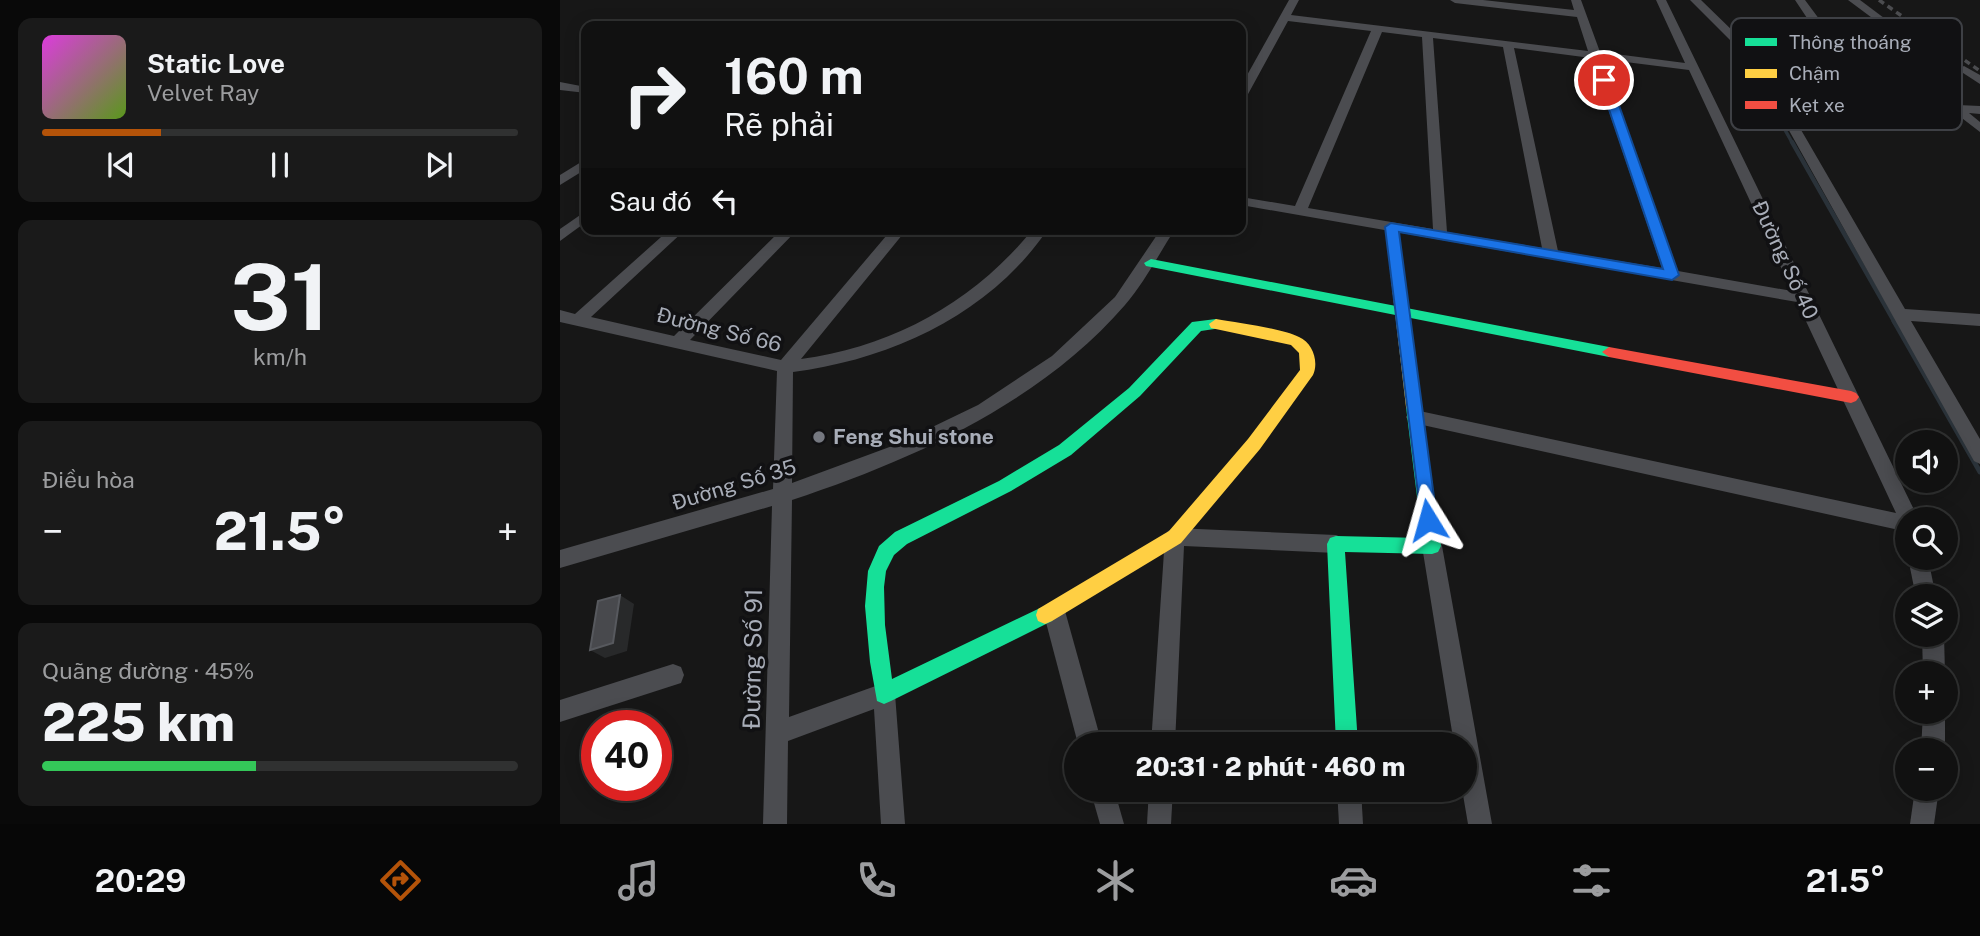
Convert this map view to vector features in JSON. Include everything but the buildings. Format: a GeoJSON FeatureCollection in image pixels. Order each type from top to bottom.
{"type":"FeatureCollection","features":[{"type":"Feature","properties":{"kind":"street"},"geometry":{"type":"LineString","coordinates":[[1246,87],[1294,0]]}},
{"type":"Feature","properties":{"kind":"street"},"geometry":{"type":"LineString","coordinates":[[1455,0],[1581,14]]}},
{"type":"Feature","properties":{"kind":"street"},"geometry":{"type":"LineString","coordinates":[[1576,0],[1672,275]]}},
{"type":"Feature","properties":{"kind":"street","name":"Đường Số 40"},"geometry":{"type":"LineString","coordinates":[[1661,0],[1901,507]]}},
{"type":"Feature","properties":{"kind":"street"},"geometry":{"type":"LineString","coordinates":[[1695,0],[1731,35]]}},
{"type":"Feature","properties":{"kind":"street"},"geometry":{"type":"LineString","coordinates":[[1800,0],[1813,18]]}},
{"type":"Feature","properties":{"kind":"street"},"geometry":{"type":"LineString","coordinates":[[1853,0],[1878,18]]}},
{"type":"Feature","properties":{"kind":"street"},"geometry":{"type":"LineString","coordinates":[[1285,17],[1694,68]]}},
{"type":"Feature","properties":{"kind":"street"},"geometry":{"type":"LineString","coordinates":[[1300,211],[1377,28]]}},
{"type":"Feature","properties":{"kind":"street"},"geometry":{"type":"LineString","coordinates":[[1427,34],[1440,236]]}},
{"type":"Feature","properties":{"kind":"street"},"geometry":{"type":"LineString","coordinates":[[1508,45],[1550,254]]}},
{"type":"Feature","properties":{"kind":"street"},"geometry":{"type":"LineString","coordinates":[[1964,69],[1980,81]]}},
{"type":"Feature","properties":{"kind":"street"},"geometry":{"type":"LineString","coordinates":[[560,86],[581,89]]}},
{"type":"Feature","properties":{"kind":"street"},"geometry":{"type":"LineString","coordinates":[[1962,111],[1980,110]]}},
{"type":"Feature","properties":{"kind":"street"},"geometry":{"type":"LineString","coordinates":[[1962,113],[1980,128]]}},
{"type":"Feature","properties":{"kind":"street"},"geometry":{"type":"LineString","coordinates":[[1794,130],[1980,456]]}},
{"type":"Feature","properties":{"kind":"street"},"geometry":{"type":"LineString","coordinates":[[560,181],[581,166]]}},
{"type":"Feature","properties":{"kind":"street"},"geometry":{"type":"LineString","coordinates":[[1246,202],[1804,298]]}},
{"type":"Feature","properties":{"kind":"street"},"geometry":{"type":"LineString","coordinates":[[560,235],[581,219]]}},
{"type":"Feature","properties":{"kind":"street"},"geometry":{"type":"LineString","coordinates":[[1391,227],[1405,315],[1432,546],[1480,824]]}},
{"type":"Feature","properties":{"kind":"street"},"geometry":{"type":"LineString","coordinates":[[578,320],[672,235]]}},
{"type":"Feature","properties":{"kind":"street"},"geometry":{"type":"LineString","coordinates":[[677,343],[784,235]]}},
{"type":"Feature","properties":{"kind":"street"},"geometry":{"type":"LineString","coordinates":[[785,367],[895,235]]}},
{"type":"Feature","properties":{"kind":"street"},"geometry":{"type":"LineString","coordinates":[[785,367],[850,356],[921,327],[994,281],[1024,254],[1037,235]]}},
{"type":"Feature","properties":{"kind":"street","name":"Đường Số 35"},"geometry":{"type":"LineString","coordinates":[[560,559],[783,496],[881,459],[955,424],[1021,386],[1108,318],[1151,263],[1165,235]]}},
{"type":"Feature","properties":{"kind":"street"},"geometry":{"type":"LineString","coordinates":[[1151,263],[1405,315],[1851,397]]}},
{"type":"Feature","properties":{"kind":"street"},"geometry":{"type":"LineString","coordinates":[[1898,314],[1980,320]]}},
{"type":"Feature","properties":{"kind":"street","name":"Đường Số 66"},"geometry":{"type":"LineString","coordinates":[[560,316],[785,367],[783,496]]}},
{"type":"Feature","properties":{"kind":"street"},"geometry":{"type":"LineString","coordinates":[[778,733],[884,694],[1054,611],[1175,537],[1254,444],[1308,371],[1306,351],[1296,341],[1216,324],[1197,326],[1174,353],[1083,436],[1011,481],[889,547],[880,559],[876,581],[884,694],[892,824]]}},
{"type":"Feature","properties":{"kind":"street"},"geometry":{"type":"LineString","coordinates":[[1415,417],[1895,519]]}},
{"type":"Feature","properties":{"kind":"street","name":"Đường Số 91"},"geometry":{"type":"LineString","coordinates":[[775,824],[783,496]]}},
{"type":"Feature","properties":{"kind":"street"},"geometry":{"type":"LineString","coordinates":[[1175,537],[1432,546]]}},
{"type":"Feature","properties":{"kind":"street"},"geometry":{"type":"LineString","coordinates":[[1164,732],[1175,537]]}},
{"type":"Feature","properties":{"kind":"street"},"geometry":{"type":"LineString","coordinates":[[1336,544],[1346,732]]}},
{"type":"Feature","properties":{"kind":"street"},"geometry":{"type":"LineString","coordinates":[[1054,611],[1087,732]]}},
{"type":"Feature","properties":{"kind":"street"},"geometry":{"type":"LineString","coordinates":[[560,711],[673,675]]}},
{"type":"Feature","properties":{"kind":"street"},"geometry":{"type":"LineString","coordinates":[[1922,824],[1925,801]]}},
{"type":"Feature","properties":{"kind":"street"},"geometry":{"type":"LineString","coordinates":[[1106,802],[1112,824]]}},
{"type":"Feature","properties":{"kind":"street"},"geometry":{"type":"LineString","coordinates":[[1159,824],[1160,802]]}},
{"type":"Feature","properties":{"kind":"street"},"geometry":{"type":"LineString","coordinates":[[1350,802],[1351,824]]}},
{"type":"Feature","properties":{"kind":"waterway"},"geometry":{"type":"LineString","coordinates":[[1785,130],[1793,144]]}},
{"type":"Feature","properties":{"kind":"waterway"},"geometry":{"type":"LineString","coordinates":[[1792,142],[1895,323]]}},
{"type":"Feature","properties":{"kind":"waterway"},"geometry":{"type":"LineString","coordinates":[[1894,321],[1980,472]]}},
{"type":"Feature","properties":{"kind":"railway"},"geometry":{"type":"LineString","coordinates":[[1879,0],[1905,18]]}},
{"type":"Feature","properties":{"kind":"railway"},"geometry":{"type":"LineString","coordinates":[[1962,58],[1980,71]]}},
{"type":"Feature","properties":{"kind":"traffic: fast"},"geometry":{"type":"LineString","coordinates":[[1151,263],[1609,352]]}},
{"type":"Feature","properties":{"kind":"traffic: fast"},"geometry":{"type":"LineString","coordinates":[[1045,615],[884,694],[877,644],[875,587],[877,571],[886,552],[901,538],[1005,486],[1065,450],[1135,392],[1197,326],[1216,324]]}},
{"type":"Feature","properties":{"kind":"traffic: fast"},"geometry":{"type":"LineString","coordinates":[[1346,732],[1336,544],[1432,546],[1414,407]]}},
{"type":"Feature","properties":{"kind":"traffic: slow"},"geometry":{"type":"LineString","coordinates":[[1391,227],[1414,407]]}},
{"type":"Feature","properties":{"kind":"traffic: slow"},"geometry":{"type":"LineString","coordinates":[[1045,615],[1175,537],[1254,444],[1308,371],[1306,351],[1296,341],[1216,324]]}},
{"type":"Feature","properties":{"kind":"traffic: jam"},"geometry":{"type":"LineString","coordinates":[[1609,352],[1851,397]]}},
{"type":"Feature","properties":{"kind":"place","name":"Feng Shui stone"},"geometry":{"type":"Point","coordinates":[819,437]}},
{"type":"Feature","properties":{"kind":"route"},"geometry":{"type":"LineString","coordinates":[[1428,520],[1405,315],[1391,227],[1672,275],[1604,80]]}}]}
